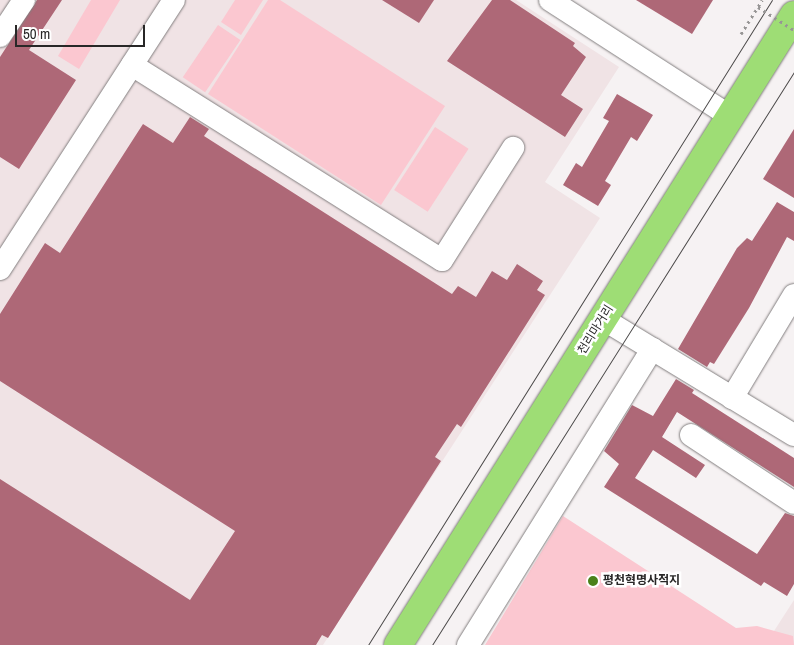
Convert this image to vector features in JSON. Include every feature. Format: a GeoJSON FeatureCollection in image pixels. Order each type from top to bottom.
{"type":"FeatureCollection","features":[{"type":"Feature","properties":{"kind":"highway","name":"천리마거리"},"geometry":{"type":"LineString","coordinates":[[398,645],[730,116],[792,28]]}},
{"type":"Feature","properties":{"kind":"street"},"geometry":{"type":"LineString","coordinates":[[0,36],[24,0]]}},
{"type":"Feature","properties":{"kind":"street"},"geometry":{"type":"LineString","coordinates":[[0,269],[174,0]]}},
{"type":"Feature","properties":{"kind":"street"},"geometry":{"type":"LineString","coordinates":[[550,0],[730,116]]}},
{"type":"Feature","properties":{"kind":"street"},"geometry":{"type":"LineString","coordinates":[[132,65],[442,260],[513,148]]}},
{"type":"Feature","properties":{"kind":"street"},"geometry":{"type":"LineString","coordinates":[[732,398],[794,295]]}},
{"type":"Feature","properties":{"kind":"street"},"geometry":{"type":"LineString","coordinates":[[603,318],[794,435]]}},
{"type":"Feature","properties":{"kind":"street"},"geometry":{"type":"LineString","coordinates":[[468,645],[652,349]]}},
{"type":"Feature","properties":{"kind":"street"},"geometry":{"type":"LineString","coordinates":[[691,435],[794,503]]}},
{"type":"Feature","properties":{"kind":"path"},"geometry":{"type":"LineString","coordinates":[[741,34],[762,0]]}},
{"type":"Feature","properties":{"kind":"path"},"geometry":{"type":"LineString","coordinates":[[758,7],[792,28]]}},
{"type":"Feature","properties":{"kind":"shaded area"},"geometry":{"type":"Polygon","coordinates":[[[0,0],[516,0],[619,67],[545,182],[600,218],[323,645],[0,645],[0,0]]]}},
{"type":"Feature","properties":{"kind":"shaded area"},"geometry":{"type":"Polygon","coordinates":[[[91,0],[120,0],[79,69],[58,56],[91,0]]]}},
{"type":"Feature","properties":{"kind":"shaded area"},"geometry":{"type":"Polygon","coordinates":[[[235,0],[263,0],[241,35],[221,22],[235,0]]]}},
{"type":"Feature","properties":{"kind":"shaded area"},"geometry":{"type":"Polygon","coordinates":[[[268,0],[280,0],[445,106],[381,205],[208,94],[268,0]]]}},
{"type":"Feature","properties":{"kind":"shaded area"},"geometry":{"type":"Polygon","coordinates":[[[218,25],[240,40],[205,92],[183,77],[218,25]]]}},
{"type":"Feature","properties":{"kind":"shaded area"},"geometry":{"type":"Polygon","coordinates":[[[435,127],[469,149],[428,212],[394,190],[435,127]]]}},
{"type":"Feature","properties":{"kind":"shaded area","name":"평천혁명사적지"},"geometry":{"type":"Polygon","coordinates":[[[563,516],[736,628],[757,626],[793,636],[794,645],[485,645],[563,516]]]}},
{"type":"Feature","properties":{"kind":"shaded area"},"geometry":{"type":"Polygon","coordinates":[[[794,600],[794,645],[765,645],[794,600]]]}},
{"type":"Feature","properties":{"kind":"building"},"geometry":{"type":"Polygon","coordinates":[[[37,0],[62,0],[29,50],[76,80],[19,169],[0,157],[0,57],[37,0]]]}},
{"type":"Feature","properties":{"kind":"building"},"geometry":{"type":"Polygon","coordinates":[[[382,0],[434,0],[419,23],[382,0]]]}},
{"type":"Feature","properties":{"kind":"building"},"geometry":{"type":"Polygon","coordinates":[[[492,0],[510,0],[575,43],[573,46],[586,57],[561,95],[583,109],[565,137],[447,61],[492,0]]]}},
{"type":"Feature","properties":{"kind":"building"},"geometry":{"type":"Polygon","coordinates":[[[636,0],[713,0],[692,34],[636,0]]]}},
{"type":"Feature","properties":{"kind":"building"},"geometry":{"type":"Polygon","coordinates":[[[617,94],[653,115],[637,141],[631,137],[605,181],[611,185],[598,206],[563,185],[576,163],[582,167],[609,121],[603,118],[617,94]]]}},
{"type":"Feature","properties":{"kind":"building"},"geometry":{"type":"Polygon","coordinates":[[[190,117],[209,129],[204,136],[452,294],[458,286],[476,297],[492,271],[507,280],[517,264],[543,281],[537,290],[545,295],[461,427],[457,424],[435,457],[441,461],[328,638],[322,635],[316,645],[0,645],[0,479],[190,600],[235,531],[0,381],[0,314],[45,243],[60,253],[143,124],[173,143],[190,117]]]}},
{"type":"Feature","properties":{"kind":"building"},"geometry":{"type":"Polygon","coordinates":[[[794,129],[794,198],[763,179],[794,129]]]}},
{"type":"Feature","properties":{"kind":"building"},"geometry":{"type":"Polygon","coordinates":[[[777,202],[794,212],[794,241],[787,237],[749,308],[714,364],[710,362],[707,367],[678,349],[737,248],[747,238],[752,241],[777,202]]]}},
{"type":"Feature","properties":{"kind":"building"},"geometry":{"type":"Polygon","coordinates":[[[676,379],[694,390],[692,393],[794,458],[794,487],[677,412],[662,437],[705,465],[696,478],[653,450],[635,478],[757,554],[785,513],[794,516],[794,584],[787,596],[764,582],[761,586],[604,487],[619,464],[604,451],[632,405],[653,416],[676,379]]]}},
{"type":"Feature","properties":{"kind":"tram line"},"geometry":{"type":"LineString","coordinates":[[368,645],[772,0]]}},
{"type":"Feature","properties":{"kind":"tram line"},"geometry":{"type":"LineString","coordinates":[[432,645],[794,72]]}},
{"type":"Feature","properties":{"kind":"place","name":"평천혁명사적지"},"geometry":{"type":"Point","coordinates":[593,581]}}]}
